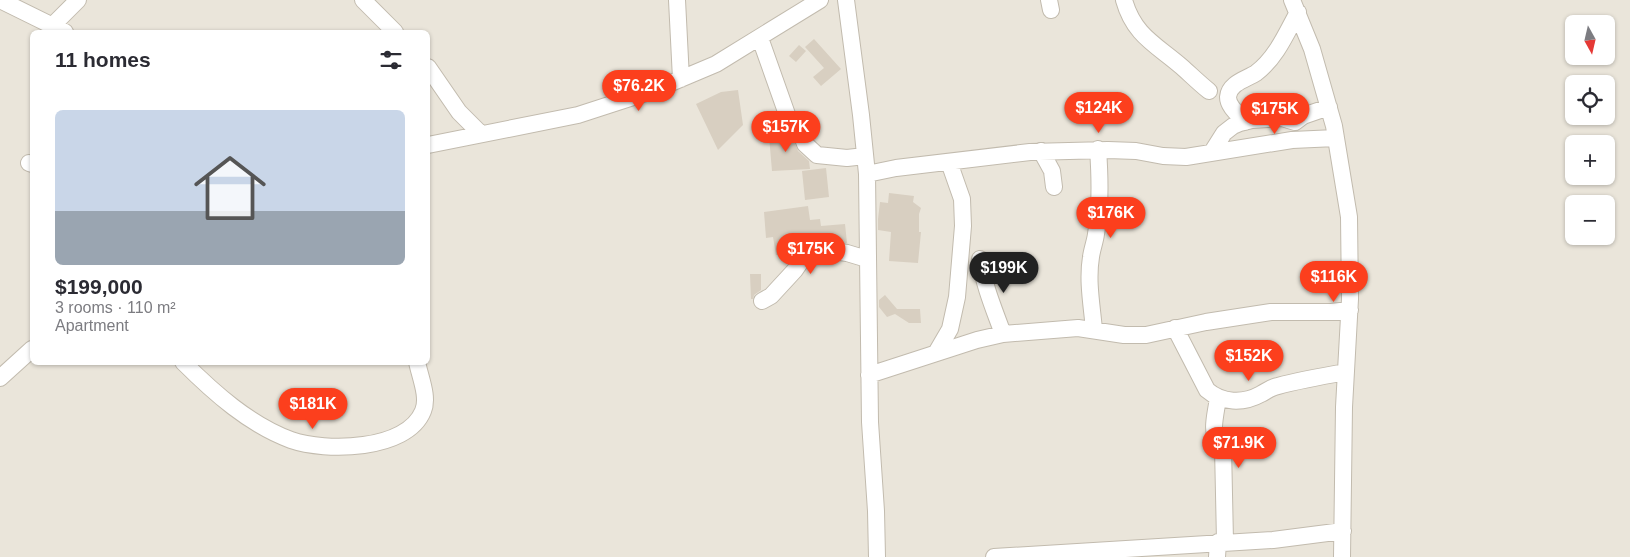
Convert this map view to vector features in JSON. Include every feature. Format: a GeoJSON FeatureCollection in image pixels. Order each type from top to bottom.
{"type":"FeatureCollection","features":[{"type":"Feature","properties":{"kind":"street"},"geometry":{"type":"LineString","coordinates":[[0,0],[58,29],[78,0]]}},
{"type":"Feature","properties":{"kind":"street"},"geometry":{"type":"LineString","coordinates":[[363,0],[393,30]]}},
{"type":"Feature","properties":{"kind":"street"},"geometry":{"type":"LineString","coordinates":[[677,0],[681,79]]}},
{"type":"Feature","properties":{"kind":"street"},"geometry":{"type":"LineString","coordinates":[[430,145],[578,115],[652,91],[716,64],[820,0]]}},
{"type":"Feature","properties":{"kind":"street"},"geometry":{"type":"LineString","coordinates":[[846,0],[867,174],[869,375],[877,557]]}},
{"type":"Feature","properties":{"kind":"street"},"geometry":{"type":"LineString","coordinates":[[1124,0],[1132,19],[1142,34],[1157,49],[1209,91]]}},
{"type":"Feature","properties":{"kind":"street"},"geometry":{"type":"LineString","coordinates":[[1295,6],[1312,49],[1329,107],[1349,217],[1350,310],[1343,420],[1342,557]]}},
{"type":"Feature","properties":{"kind":"street"},"geometry":{"type":"LineString","coordinates":[[1245,122],[1232,109],[1229,103],[1228,96],[1231,89],[1271,60],[1295,6]]}},
{"type":"Feature","properties":{"kind":"street"},"geometry":{"type":"LineString","coordinates":[[760,38],[789,120],[799,128],[805,144],[818,155],[847,158],[865,156]]}},
{"type":"Feature","properties":{"kind":"street"},"geometry":{"type":"LineString","coordinates":[[430,70],[459,112],[481,134]]}},
{"type":"Feature","properties":{"kind":"street"},"geometry":{"type":"LineString","coordinates":[[1212,152],[1224,133],[1232,126],[1245,122],[1282,118],[1295,122],[1304,116],[1329,107]]}},
{"type":"Feature","properties":{"kind":"street"},"geometry":{"type":"LineString","coordinates":[[867,174],[896,168],[1041,152],[1098,149],[1186,157],[1292,140],[1336,138]]}},
{"type":"Feature","properties":{"kind":"street"},"geometry":{"type":"LineString","coordinates":[[1094,330],[1090,278],[1091,257],[1096,234],[1100,179],[1098,149]]}},
{"type":"Feature","properties":{"kind":"street"},"geometry":{"type":"LineString","coordinates":[[1041,152],[1052,171],[1054,187]]}},
{"type":"Feature","properties":{"kind":"street"},"geometry":{"type":"LineString","coordinates":[[936,353],[950,329],[957,298],[963,226],[962,199],[949,162]]}},
{"type":"Feature","properties":{"kind":"street"},"geometry":{"type":"LineString","coordinates":[[762,301],[771,296],[795,270],[804,257],[812,251],[834,250],[868,259]]}},
{"type":"Feature","properties":{"kind":"street"},"geometry":{"type":"LineString","coordinates":[[980,259],[988,297],[1003,334]]}},
{"type":"Feature","properties":{"kind":"street"},"geometry":{"type":"LineString","coordinates":[[869,375],[977,340],[1003,334],[1078,328],[1124,335],[1146,335],[1175,328],[1271,312],[1331,312],[1350,310]]}},
{"type":"Feature","properties":{"kind":"street"},"geometry":{"type":"LineString","coordinates":[[1175,328],[1207,390],[1224,400],[1248,399],[1273,387],[1346,372]]}},
{"type":"Feature","properties":{"kind":"street"},"geometry":{"type":"LineString","coordinates":[[0,378],[30,351]]}},
{"type":"Feature","properties":{"kind":"street"},"geometry":{"type":"LineString","coordinates":[[186,365],[204,384],[238,410],[271,431],[291,440],[310,445],[336,447],[389,440],[408,431],[420,418],[424,410],[425,398],[418,365]]}},
{"type":"Feature","properties":{"kind":"street"},"geometry":{"type":"LineString","coordinates":[[1218,398],[1214,428],[1215,435],[1223,447],[1220,547]]}},
{"type":"Feature","properties":{"kind":"street"},"geometry":{"type":"LineString","coordinates":[[994,557],[1120,553],[1220,547],[1343,531]]}},
{"type":"Feature","properties":{"kind":"shaded area"},"geometry":{"type":"Polygon","coordinates":[[[0,0],[1630,0],[1630,557],[0,557],[0,0]]]}},
{"type":"Feature","properties":{"kind":"building"},"geometry":{"type":"Polygon","coordinates":[[[814,39],[841,69],[821,86],[813,77],[824,68],[805,47],[814,39]]]}},
{"type":"Feature","properties":{"kind":"building"},"geometry":{"type":"Polygon","coordinates":[[[799,45],[806,51],[796,62],[789,56],[799,45]]]}},
{"type":"Feature","properties":{"kind":"building"},"geometry":{"type":"Polygon","coordinates":[[[738,90],[743,125],[718,150],[696,104],[721,92],[738,90]]]}},
{"type":"Feature","properties":{"kind":"building"},"geometry":{"type":"Polygon","coordinates":[[[786,130],[791,134],[798,151],[809,161],[810,169],[772,171],[769,136],[778,131],[786,130]]]}},
{"type":"Feature","properties":{"kind":"building"},"geometry":{"type":"Polygon","coordinates":[[[826,168],[829,197],[805,200],[802,171],[826,168]]]}},
{"type":"Feature","properties":{"kind":"building"},"geometry":{"type":"Polygon","coordinates":[[[889,193],[914,196],[913,202],[921,208],[919,214],[919,232],[921,232],[918,263],[889,261],[891,232],[878,230],[878,219],[880,202],[888,203],[889,193]]]}},
{"type":"Feature","properties":{"kind":"building"},"geometry":{"type":"Polygon","coordinates":[[[808,206],[810,220],[820,219],[821,226],[845,224],[847,243],[811,241],[797,250],[776,255],[773,237],[766,238],[764,212],[808,206]]]}},
{"type":"Feature","properties":{"kind":"building"},"geometry":{"type":"Polygon","coordinates":[[[750,274],[761,274],[761,290],[754,295],[753,299],[751,299],[750,274]]]}},
{"type":"Feature","properties":{"kind":"building"},"geometry":{"type":"Polygon","coordinates":[[[885,295],[897,309],[920,309],[921,323],[909,323],[895,314],[887,317],[879,307],[879,300],[885,295]]]}}]}
